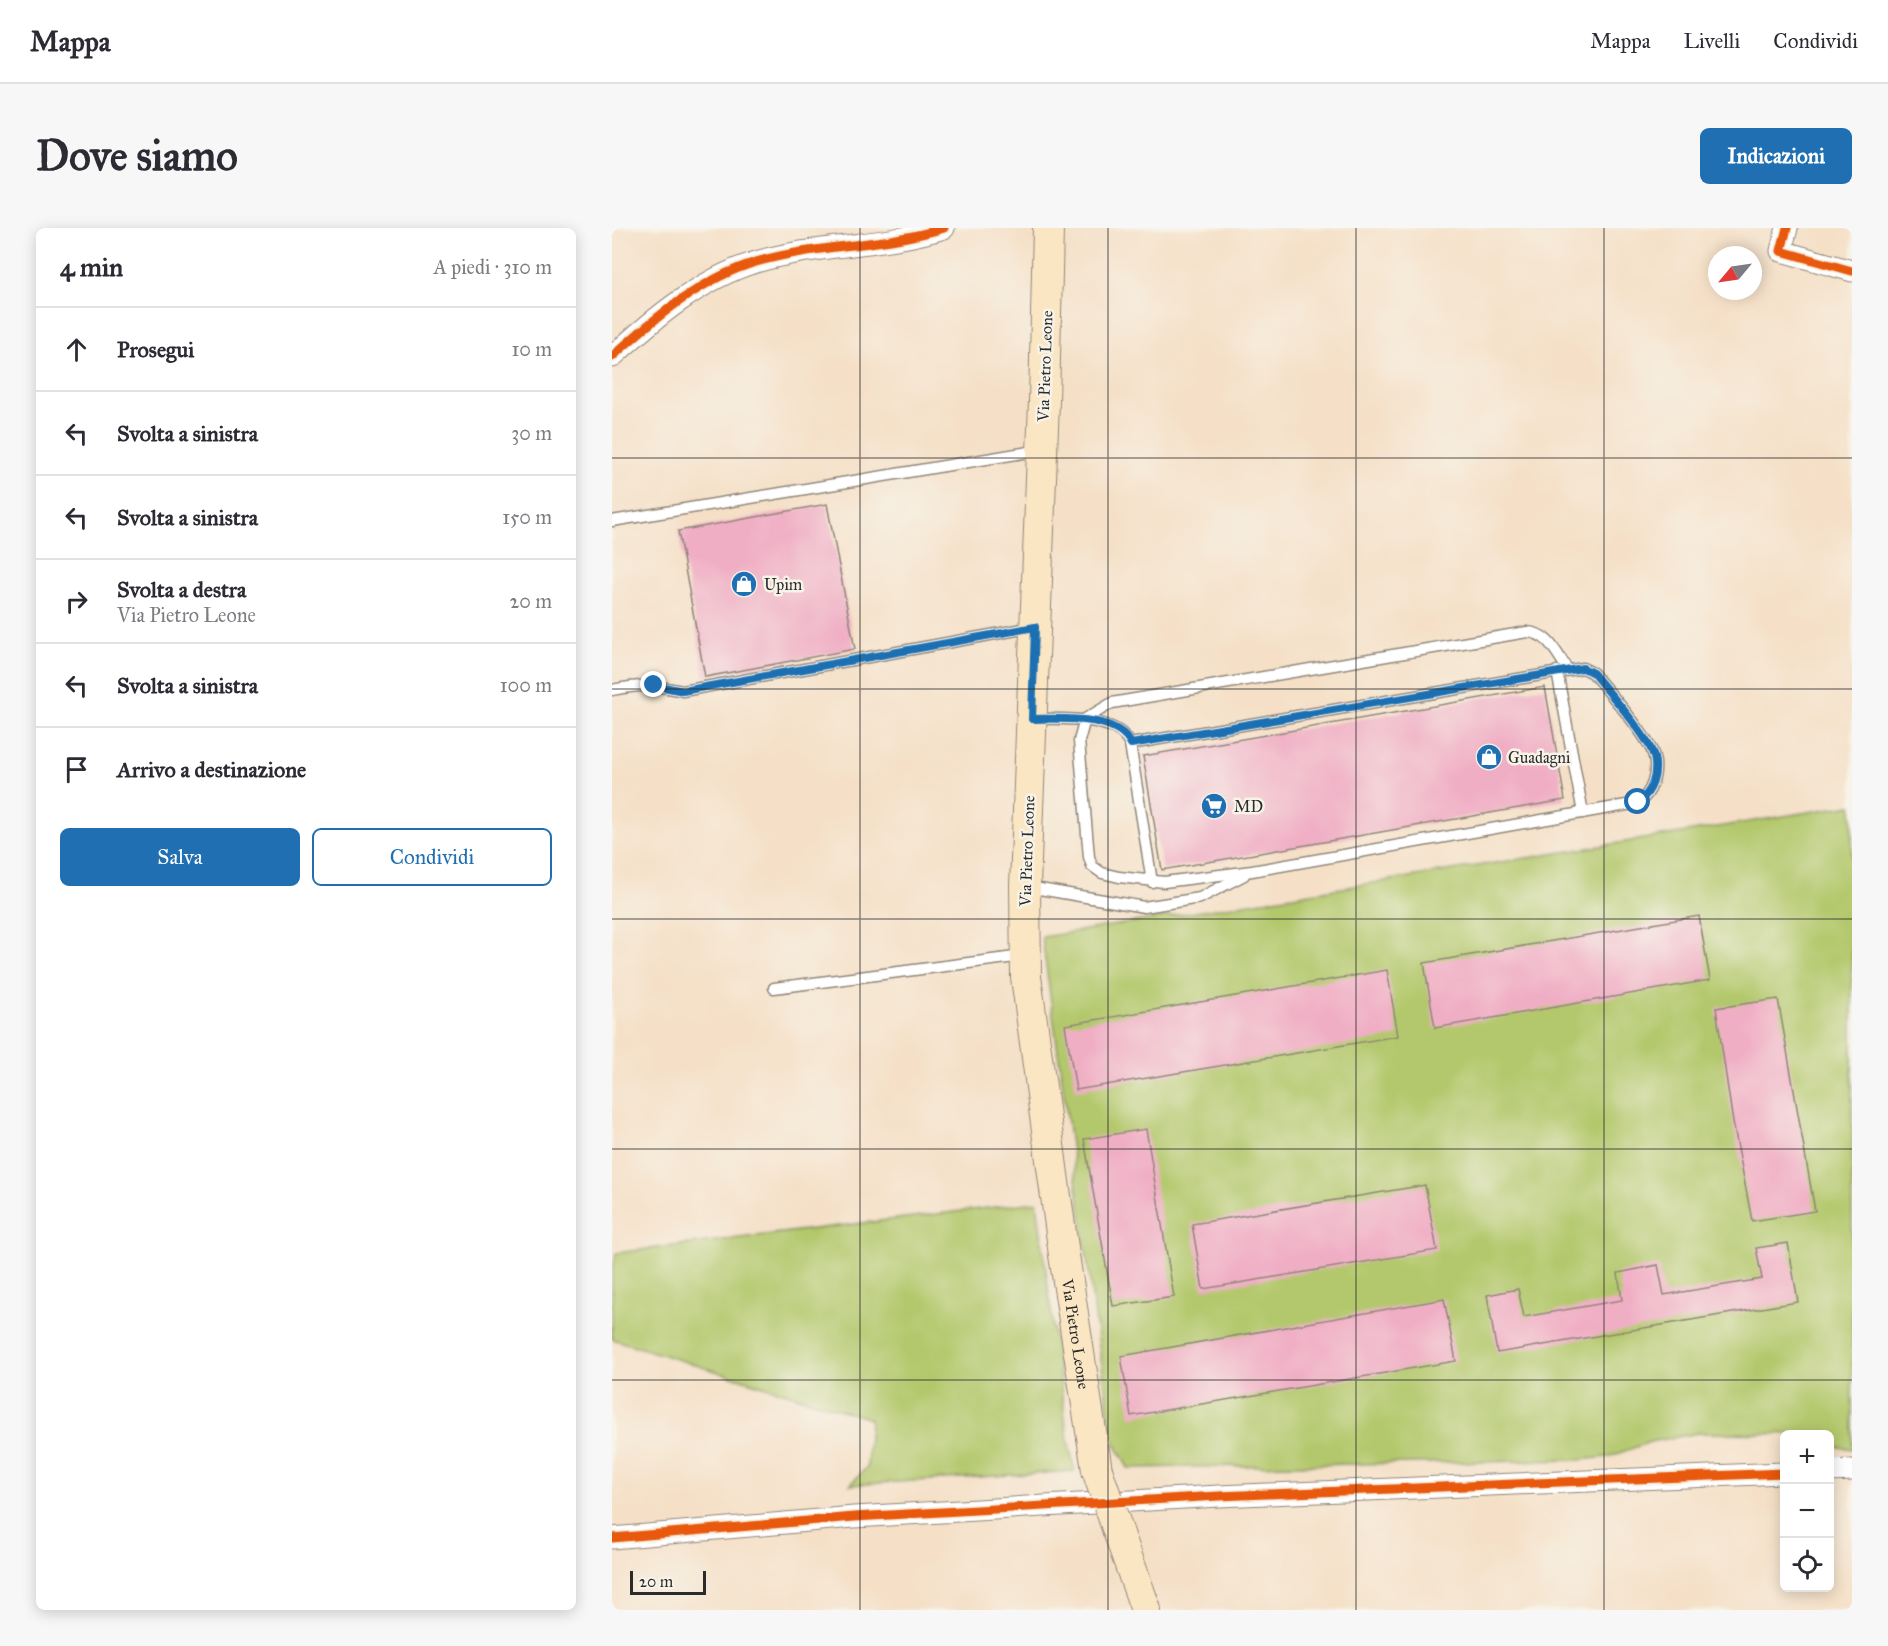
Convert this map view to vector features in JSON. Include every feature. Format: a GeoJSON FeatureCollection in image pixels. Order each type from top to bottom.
{"type":"FeatureCollection","features":[{"type":"Feature","properties":{"kind":"main road","name":"Via Pietro Leone"},"geometry":{"type":"LineString","coordinates":[[1048,228],[1025,886],[1026,977],[1097,1470],[1146,1610]]}},
{"type":"Feature","properties":{"kind":"street"},"geometry":{"type":"LineString","coordinates":[[612,357],[664,313],[704,286],[732,271],[756,262],[787,255],[944,228]]}},
{"type":"Feature","properties":{"kind":"street"},"geometry":{"type":"LineString","coordinates":[[1787,228],[1781,251],[1852,272]]}},
{"type":"Feature","properties":{"kind":"street"},"geometry":{"type":"LineString","coordinates":[[1834,1471],[1852,1470]]}},
{"type":"Feature","properties":{"kind":"street"},"geometry":{"type":"LineString","coordinates":[[612,1538],[854,1517],[1172,1499],[1780,1473]]}},
{"type":"Feature","properties":{"kind":"lane"},"geometry":{"type":"LineString","coordinates":[[612,522],[1042,450]]}},
{"type":"Feature","properties":{"kind":"lane"},"geometry":{"type":"LineString","coordinates":[[612,690],[637,685],[654,685],[683,691],[1035,627]]}},
{"type":"Feature","properties":{"kind":"lane"},"geometry":{"type":"LineString","coordinates":[[1131,744],[1563,670],[1583,668],[1593,673],[1648,742],[1654,756],[1655,771],[1647,796],[1638,802],[1583,813],[1252,870],[1164,882],[1119,877],[1102,873],[1092,866],[1089,857],[1079,741],[1085,719],[1112,703],[1527,632],[1538,633],[1545,638],[1563,670],[1583,813]]}},
{"type":"Feature","properties":{"kind":"lane"},"geometry":{"type":"LineString","coordinates":[[1032,719],[1085,719],[1121,730],[1127,736],[1131,744],[1152,882]]}},
{"type":"Feature","properties":{"kind":"lane"},"geometry":{"type":"LineString","coordinates":[[1025,886],[1144,908],[1200,898],[1252,870]]}},
{"type":"Feature","properties":{"kind":"lane"},"geometry":{"type":"LineString","coordinates":[[774,988],[1025,956]]}},
{"type":"Feature","properties":{"kind":"green space"},"geometry":{"type":"Polygon","coordinates":[[[1852,805],[1852,1449],[1834,1447],[1834,1430],[1780,1430],[1780,1434],[1698,1433],[1650,1442],[1608,1457],[1579,1460],[1128,1468],[1112,1438],[1042,937],[1852,805]]]}},
{"type":"Feature","properties":{"kind":"green space"},"geometry":{"type":"Polygon","coordinates":[[[1037,1202],[1068,1441],[1075,1471],[850,1485],[867,1467],[870,1419],[612,1339],[612,1274],[616,1253],[1037,1202]]]}},
{"type":"Feature","properties":{"kind":"building"},"geometry":{"type":"Polygon","coordinates":[[[827,504],[855,649],[705,677],[678,531],[827,504]]]}},
{"type":"Feature","properties":{"kind":"building"},"geometry":{"type":"Polygon","coordinates":[[[1545,687],[1565,800],[1162,870],[1143,756],[1545,687]]]}},
{"type":"Feature","properties":{"kind":"building"},"geometry":{"type":"Polygon","coordinates":[[[1699,916],[1710,980],[1435,1028],[1424,963],[1699,916]]]}},
{"type":"Feature","properties":{"kind":"building"},"geometry":{"type":"Polygon","coordinates":[[[1387,970],[1398,1036],[1076,1090],[1065,1025],[1387,970]]]}},
{"type":"Feature","properties":{"kind":"building"},"geometry":{"type":"Polygon","coordinates":[[[1778,999],[1815,1211],[1752,1221],[1732,1116],[1716,1008],[1778,999]]]}},
{"type":"Feature","properties":{"kind":"building"},"geometry":{"type":"Polygon","coordinates":[[[1146,1129],[1174,1297],[1113,1306],[1084,1139],[1146,1129]]]}},
{"type":"Feature","properties":{"kind":"building"},"geometry":{"type":"Polygon","coordinates":[[[1425,1185],[1437,1250],[1203,1289],[1192,1224],[1425,1185]]]}},
{"type":"Feature","properties":{"kind":"building"},"geometry":{"type":"Polygon","coordinates":[[[1788,1243],[1798,1302],[1497,1353],[1487,1295],[1518,1289],[1524,1317],[1622,1300],[1618,1273],[1658,1265],[1664,1295],[1762,1279],[1756,1248],[1788,1243]]]}},
{"type":"Feature","properties":{"kind":"building"},"geometry":{"type":"Polygon","coordinates":[[[1444,1299],[1456,1361],[1131,1416],[1121,1356],[1444,1299]]]}},
{"type":"Feature","properties":{"kind":"cycle path"},"geometry":{"type":"LineString","coordinates":[[612,357],[679,301],[716,278],[736,269],[779,256],[897,239],[944,228]]}},
{"type":"Feature","properties":{"kind":"cycle path"},"geometry":{"type":"LineString","coordinates":[[1787,228],[1781,251],[1852,271]]}},
{"type":"Feature","properties":{"kind":"cycle path"},"geometry":{"type":"LineString","coordinates":[[612,1538],[854,1517],[1219,1496],[1780,1473]]}},
{"type":"Feature","properties":{"kind":"place","name":"Upim"},"geometry":{"type":"Point","coordinates":[744,584]}},
{"type":"Feature","properties":{"kind":"place","name":"Guadagni"},"geometry":{"type":"Point","coordinates":[1489,757]}},
{"type":"Feature","properties":{"kind":"place","name":"MD"},"geometry":{"type":"Point","coordinates":[1214,806]}},
{"type":"Feature","properties":{"kind":"route"},"geometry":{"type":"LineString","coordinates":[[654,685],[683,691],[1035,627],[1032,719],[1085,719],[1121,730],[1131,744],[1583,668],[1593,673],[1648,742],[1654,756],[1655,771],[1652,786],[1647,796],[1638,802]]}}]}
